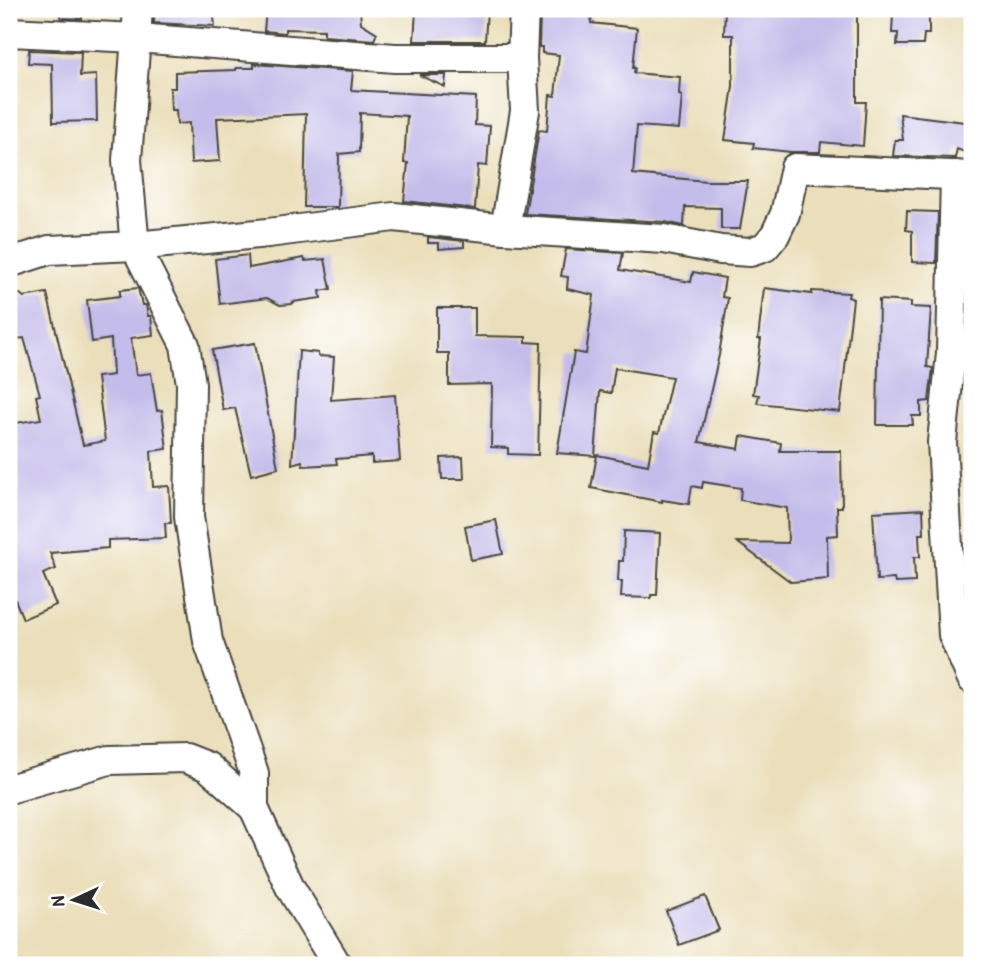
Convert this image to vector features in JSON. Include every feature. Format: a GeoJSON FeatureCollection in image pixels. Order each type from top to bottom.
{"type":"FeatureCollection","features":[{"type":"Feature","properties":{"kind":"street"},"geometry":{"type":"LineString","coordinates":[[138,9],[127,160],[135,246],[185,345],[191,384],[189,517],[208,641],[254,773],[254,808]]}},
{"type":"Feature","properties":{"kind":"street"},"geometry":{"type":"LineString","coordinates":[[505,229],[525,111],[522,58],[524,9]]}},
{"type":"Feature","properties":{"kind":"street"},"geometry":{"type":"LineString","coordinates":[[9,32],[137,38],[395,58],[522,58]]}},
{"type":"Feature","properties":{"kind":"street"},"geometry":{"type":"LineString","coordinates":[[9,263],[49,250],[135,246],[394,217],[505,229],[664,239],[721,250],[750,252],[765,247],[775,235],[785,214],[795,168],[964,176],[962,355],[942,442],[960,564],[953,635],[972,679]]}},
{"type":"Feature","properties":{"kind":"street"},"geometry":{"type":"LineString","coordinates":[[9,789],[109,760],[185,758],[208,767],[254,808],[290,887],[337,965]]}},
{"type":"Feature","properties":{"kind":"building"},"geometry":{"type":"Polygon","coordinates":[[[61,9],[82,9],[82,19],[61,18],[61,9]]]}},
{"type":"Feature","properties":{"kind":"building"},"geometry":{"type":"Polygon","coordinates":[[[154,9],[213,9],[215,26],[154,23],[154,9]]]}},
{"type":"Feature","properties":{"kind":"building"},"geometry":{"type":"Polygon","coordinates":[[[266,9],[360,9],[361,23],[377,33],[374,40],[324,36],[324,30],[285,29],[285,33],[264,31],[266,9]]]}},
{"type":"Feature","properties":{"kind":"building"},"geometry":{"type":"Polygon","coordinates":[[[725,9],[857,9],[857,102],[866,102],[863,146],[821,142],[820,152],[791,152],[753,148],[754,143],[725,140],[733,86],[733,35],[724,35],[725,9]]]}},
{"type":"Feature","properties":{"kind":"building"},"geometry":{"type":"Polygon","coordinates":[[[487,10],[485,41],[414,41],[416,11],[487,10]]]}},
{"type":"Feature","properties":{"kind":"building"},"geometry":{"type":"Polygon","coordinates":[[[547,10],[592,13],[591,23],[637,28],[634,73],[680,77],[679,95],[682,96],[679,129],[637,126],[633,174],[706,181],[748,181],[740,229],[721,229],[721,208],[685,207],[684,226],[665,222],[525,214],[539,130],[547,131],[550,95],[555,96],[559,55],[542,53],[542,47],[539,47],[540,13],[547,14],[547,10]]]}},
{"type":"Feature","properties":{"kind":"building"},"geometry":{"type":"Polygon","coordinates":[[[893,14],[929,15],[929,34],[924,34],[923,45],[897,45],[898,33],[892,33],[893,14]]]}},
{"type":"Feature","properties":{"kind":"building"},"geometry":{"type":"Polygon","coordinates":[[[29,50],[81,52],[80,76],[96,75],[97,121],[53,122],[52,64],[28,63],[29,50]]]}},
{"type":"Feature","properties":{"kind":"building"},"geometry":{"type":"Polygon","coordinates":[[[254,64],[353,71],[351,90],[476,97],[475,125],[490,126],[487,166],[478,165],[475,209],[404,201],[408,163],[404,163],[407,116],[360,113],[359,152],[339,154],[338,207],[304,207],[306,114],[217,118],[220,161],[191,163],[189,123],[177,124],[176,110],[171,110],[170,88],[175,88],[175,72],[236,70],[254,68],[254,64]]]}},
{"type":"Feature","properties":{"kind":"building"},"geometry":{"type":"Polygon","coordinates":[[[419,75],[446,75],[445,87],[419,75]]]}},
{"type":"Feature","properties":{"kind":"building"},"geometry":{"type":"Polygon","coordinates":[[[900,114],[972,123],[972,155],[957,149],[955,158],[893,156],[895,140],[903,140],[900,114]]]}},
{"type":"Feature","properties":{"kind":"building"},"geometry":{"type":"Polygon","coordinates":[[[907,211],[938,212],[936,263],[912,262],[912,231],[906,230],[907,211]]]}},
{"type":"Feature","properties":{"kind":"building"},"geometry":{"type":"Polygon","coordinates":[[[428,237],[464,241],[464,247],[439,249],[439,243],[428,243],[428,237]]]}},
{"type":"Feature","properties":{"kind":"building"},"geometry":{"type":"Polygon","coordinates":[[[566,249],[623,253],[620,270],[691,282],[693,272],[725,278],[722,297],[728,298],[719,355],[699,442],[739,449],[741,436],[781,443],[780,451],[841,451],[842,507],[837,507],[838,535],[827,536],[828,579],[791,582],[737,542],[788,543],[787,508],[740,500],[741,488],[703,482],[702,488],[692,486],[689,504],[662,502],[591,488],[597,455],[648,465],[654,432],[659,433],[672,377],[615,368],[611,393],[600,391],[595,456],[557,453],[574,352],[586,354],[594,295],[567,289],[568,277],[561,276],[566,249]]]}},
{"type":"Feature","properties":{"kind":"building"},"geometry":{"type":"Polygon","coordinates":[[[248,255],[249,268],[304,258],[305,261],[325,259],[331,289],[320,291],[321,298],[292,304],[280,305],[267,298],[220,304],[215,259],[248,255]]]}},
{"type":"Feature","properties":{"kind":"building"},"geometry":{"type":"Polygon","coordinates":[[[138,288],[142,305],[146,305],[148,316],[151,316],[153,335],[131,338],[136,375],[151,373],[157,411],[162,410],[167,449],[151,451],[153,487],[169,486],[171,523],[165,523],[166,538],[108,540],[108,548],[50,553],[56,569],[43,574],[56,605],[23,619],[9,585],[9,424],[41,419],[36,396],[40,395],[24,338],[9,340],[9,295],[20,294],[24,297],[47,293],[83,445],[105,441],[97,377],[113,375],[111,339],[92,342],[87,300],[120,296],[120,290],[138,288]]]}},
{"type":"Feature","properties":{"kind":"building"},"geometry":{"type":"Polygon","coordinates":[[[764,288],[812,294],[812,291],[849,293],[848,297],[853,299],[840,412],[757,403],[759,395],[753,394],[761,339],[758,339],[764,288]]]}},
{"type":"Feature","properties":{"kind":"building"},"geometry":{"type":"Polygon","coordinates":[[[879,300],[911,302],[911,307],[931,308],[927,367],[933,368],[929,401],[921,402],[921,416],[912,416],[913,425],[877,425],[879,300]]]}},
{"type":"Feature","properties":{"kind":"building"},"geometry":{"type":"Polygon","coordinates":[[[437,308],[475,308],[475,336],[526,337],[526,342],[541,343],[538,455],[508,454],[508,448],[491,447],[492,384],[449,385],[449,353],[437,353],[437,308]]]}},
{"type":"Feature","properties":{"kind":"building"},"geometry":{"type":"Polygon","coordinates":[[[255,343],[278,468],[251,475],[235,408],[223,410],[212,350],[255,343]]]}},
{"type":"Feature","properties":{"kind":"building"},"geometry":{"type":"Polygon","coordinates":[[[299,351],[334,357],[331,400],[395,395],[400,461],[372,463],[372,456],[336,459],[337,464],[303,466],[302,461],[292,464],[299,351]]]}},
{"type":"Feature","properties":{"kind":"building"},"geometry":{"type":"Polygon","coordinates":[[[463,457],[464,479],[442,479],[441,458],[463,457]]]}},
{"type":"Feature","properties":{"kind":"building"},"geometry":{"type":"Polygon","coordinates":[[[923,509],[924,534],[919,534],[920,557],[914,557],[915,582],[877,580],[873,512],[923,509]]]}},
{"type":"Feature","properties":{"kind":"building"},"geometry":{"type":"Polygon","coordinates":[[[496,520],[503,554],[471,560],[465,526],[496,520]]]}},
{"type":"Feature","properties":{"kind":"building"},"geometry":{"type":"Polygon","coordinates":[[[624,531],[660,533],[657,595],[651,595],[651,598],[621,597],[622,581],[618,581],[619,561],[623,561],[624,531]]]}},
{"type":"Feature","properties":{"kind":"building"},"geometry":{"type":"Polygon","coordinates":[[[705,896],[719,930],[679,945],[666,911],[705,896]]]}}]}
